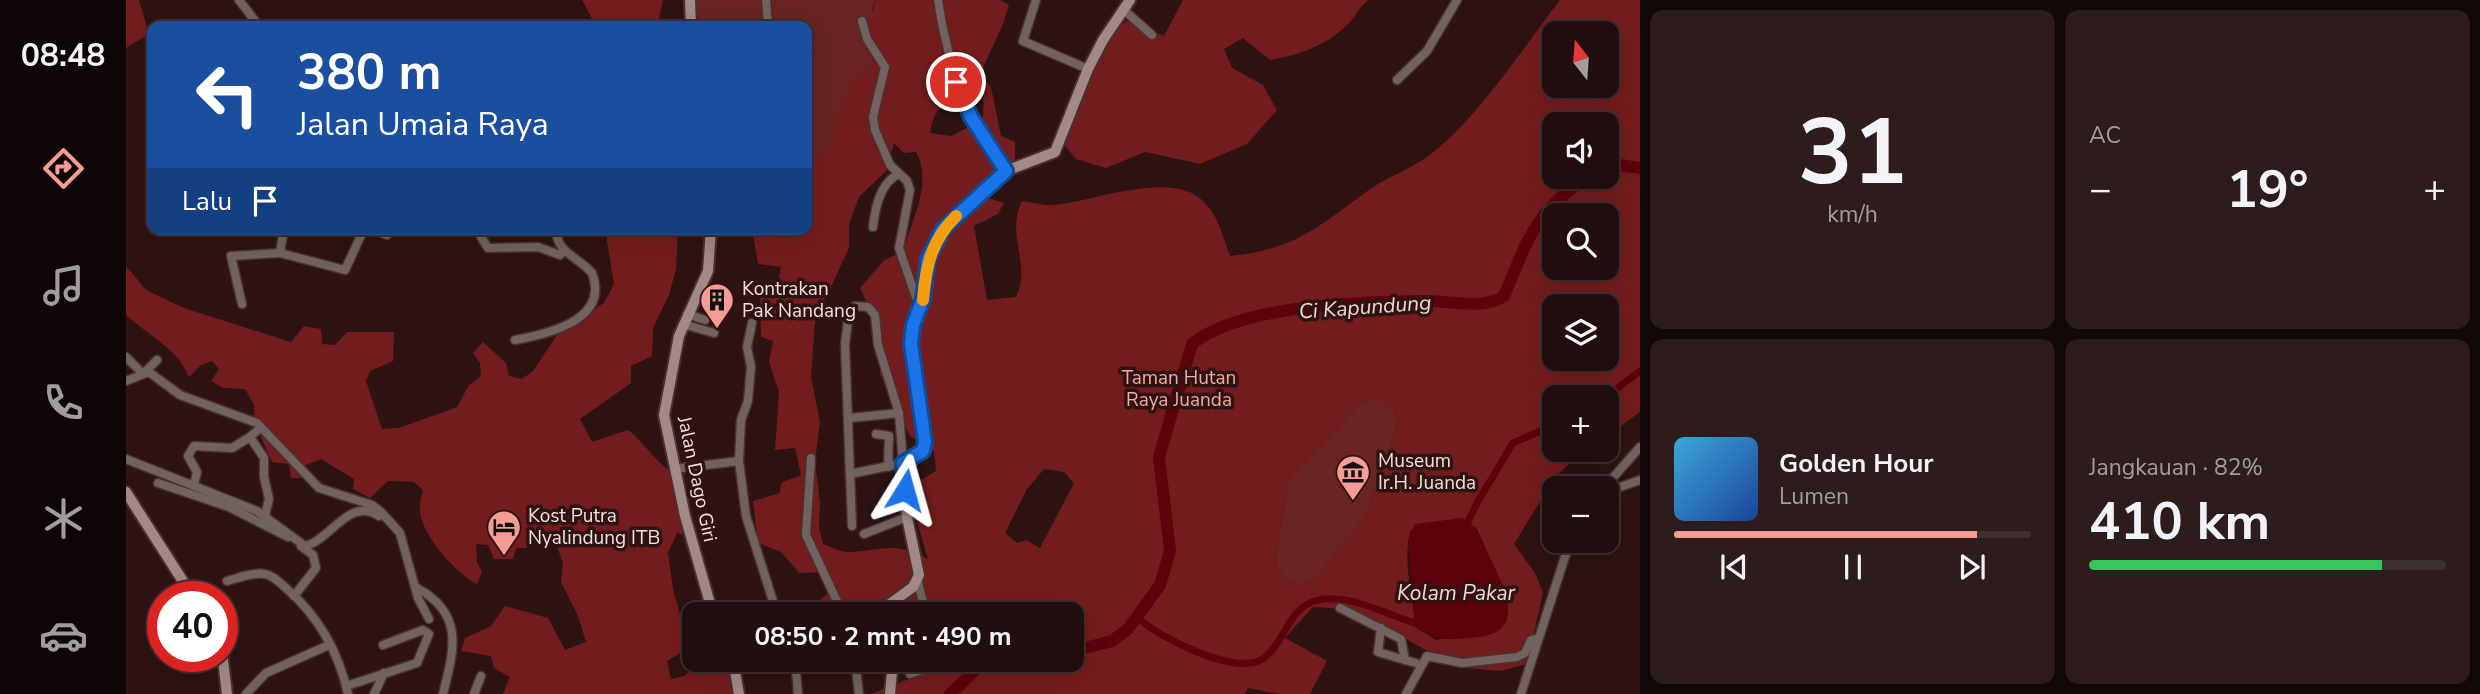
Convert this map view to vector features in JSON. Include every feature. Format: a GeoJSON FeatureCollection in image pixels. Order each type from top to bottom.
{"type":"FeatureCollection","features":[{"type":"Feature","properties":{"kind":"street"},"geometry":{"type":"LineString","coordinates":[[239,0],[255,21]]}},
{"type":"Feature","properties":{"kind":"street"},"geometry":{"type":"LineString","coordinates":[[690,0],[691,21]]}},
{"type":"Feature","properties":{"kind":"street"},"geometry":{"type":"LineString","coordinates":[[766,0],[768,21]]}},
{"type":"Feature","properties":{"kind":"street"},"geometry":{"type":"LineString","coordinates":[[938,0],[944,40],[959,92],[971,117],[1006,171]]}},
{"type":"Feature","properties":{"kind":"street"},"geometry":{"type":"LineString","coordinates":[[1037,0],[1023,41],[1088,69]]}},
{"type":"Feature","properties":{"kind":"street"},"geometry":{"type":"LineString","coordinates":[[1397,80],[1427,51],[1457,0]]}},
{"type":"Feature","properties":{"kind":"street"},"geometry":{"type":"LineString","coordinates":[[850,474],[903,463],[923,451],[925,442],[911,344],[928,259],[939,236],[954,217],[1006,171],[1055,152],[1088,69],[1127,5],[1152,35]]}},
{"type":"Feature","properties":{"kind":"street"},"geometry":{"type":"LineString","coordinates":[[862,21],[867,39],[884,67],[873,117],[875,130],[890,165],[907,181],[910,190],[899,248],[920,309]]}},
{"type":"Feature","properties":{"kind":"street"},"geometry":{"type":"LineString","coordinates":[[873,227],[883,188],[888,179],[899,174]]}},
{"type":"Feature","properties":{"kind":"street"},"geometry":{"type":"LineString","coordinates":[[280,253],[283,235]]}},
{"type":"Feature","properties":{"kind":"street"},"geometry":{"type":"LineString","coordinates":[[242,304],[231,256],[280,253],[345,270],[361,235]]}},
{"type":"Feature","properties":{"kind":"street"},"geometry":{"type":"LineString","coordinates":[[481,235],[488,248],[538,247],[560,256],[564,251]]}},
{"type":"Feature","properties":{"kind":"street"},"geometry":{"type":"LineString","coordinates":[[515,340],[543,335],[564,327],[579,320],[587,311],[595,290],[592,273],[564,251],[557,235]]}},
{"type":"Feature","properties":{"kind":"street","name":"Jalan Dago Giri"},"geometry":{"type":"LineString","coordinates":[[709,602],[674,469],[664,415],[674,357],[685,319],[708,271],[711,235]]}},
{"type":"Feature","properties":{"kind":"street"},"geometry":{"type":"LineString","coordinates":[[852,526],[850,418],[845,344],[849,313],[859,305],[868,307],[874,315],[878,345],[898,413],[907,517],[923,602]]}},
{"type":"Feature","properties":{"kind":"street"},"geometry":{"type":"LineString","coordinates":[[685,319],[705,320]]}},
{"type":"Feature","properties":{"kind":"street"},"geometry":{"type":"LineString","coordinates":[[685,319],[714,333]]}},
{"type":"Feature","properties":{"kind":"street"},"geometry":{"type":"LineString","coordinates":[[752,323],[747,347],[751,367],[748,401],[741,421],[739,461],[746,516],[773,602]]}},
{"type":"Feature","properties":{"kind":"street"},"geometry":{"type":"LineString","coordinates":[[126,357],[143,373],[180,396],[253,421],[293,459],[310,483],[372,505],[400,533],[418,598],[429,619]]}},
{"type":"Feature","properties":{"kind":"street"},"geometry":{"type":"LineString","coordinates":[[126,381],[143,373],[157,360]]}},
{"type":"Feature","properties":{"kind":"street"},"geometry":{"type":"LineString","coordinates":[[850,418],[898,413]]}},
{"type":"Feature","properties":{"kind":"street"},"geometry":{"type":"LineString","coordinates":[[194,485],[197,472],[188,456],[191,444],[232,448],[261,427]]}},
{"type":"Feature","properties":{"kind":"street"},"geometry":{"type":"LineString","coordinates":[[876,434],[889,436],[888,467]]}},
{"type":"Feature","properties":{"kind":"street"},"geometry":{"type":"LineString","coordinates":[[250,437],[264,458],[264,477],[269,499],[265,515]]}},
{"type":"Feature","properties":{"kind":"street"},"geometry":{"type":"LineString","coordinates":[[1616,476],[1640,447]]}},
{"type":"Feature","properties":{"kind":"street"},"geometry":{"type":"LineString","coordinates":[[811,458],[806,535],[837,602]]}},
{"type":"Feature","properties":{"kind":"street"},"geometry":{"type":"LineString","coordinates":[[126,459],[265,515],[308,546],[347,516],[360,510],[373,511],[390,524]]}},
{"type":"Feature","properties":{"kind":"street"},"geometry":{"type":"LineString","coordinates":[[674,469],[739,461]]}},
{"type":"Feature","properties":{"kind":"street"},"geometry":{"type":"LineString","coordinates":[[1619,486],[1640,480]]}},
{"type":"Feature","properties":{"kind":"street"},"geometry":{"type":"LineString","coordinates":[[158,483],[248,515],[313,555],[315,572],[294,596]]}},
{"type":"Feature","properties":{"kind":"street"},"geometry":{"type":"LineString","coordinates":[[126,492],[129,504],[183,581]]}},
{"type":"Feature","properties":{"kind":"street"},"geometry":{"type":"LineString","coordinates":[[864,534],[907,517]]}},
{"type":"Feature","properties":{"kind":"street"},"geometry":{"type":"LineString","coordinates":[[1521,694],[1566,553]]}},
{"type":"Feature","properties":{"kind":"street"},"geometry":{"type":"LineString","coordinates":[[227,581],[264,574],[272,576],[315,617],[347,690],[384,673],[417,663],[429,634],[424,630],[383,645]]}},
{"type":"Feature","properties":{"kind":"street"},"geometry":{"type":"LineString","coordinates":[[892,602],[918,582]]}},
{"type":"Feature","properties":{"kind":"street"},"geometry":{"type":"LineString","coordinates":[[417,588],[428,594],[451,623],[454,648],[443,694]]}},
{"type":"Feature","properties":{"kind":"street"},"geometry":{"type":"LineString","coordinates":[[1340,608],[1401,639],[1405,660]]}},
{"type":"Feature","properties":{"kind":"street"},"geometry":{"type":"LineString","coordinates":[[1381,628],[1378,652],[1416,663]]}},
{"type":"Feature","properties":{"kind":"street"},"geometry":{"type":"LineString","coordinates":[[1406,694],[1427,656],[1462,663],[1517,657],[1525,653],[1531,640],[1538,639]]}},
{"type":"Feature","properties":{"kind":"street"},"geometry":{"type":"LineString","coordinates":[[246,694],[267,673],[329,645]]}},
{"type":"Feature","properties":{"kind":"street"},"geometry":{"type":"LineString","coordinates":[[224,672],[227,694]]}},
{"type":"Feature","properties":{"kind":"street"},"geometry":{"type":"LineString","coordinates":[[735,672],[739,694]]}},
{"type":"Feature","properties":{"kind":"street"},"geometry":{"type":"LineString","coordinates":[[794,672],[798,694]]}},
{"type":"Feature","properties":{"kind":"street"},"geometry":{"type":"LineString","coordinates":[[856,672],[859,694]]}},
{"type":"Feature","properties":{"kind":"street"},"geometry":{"type":"LineString","coordinates":[[890,694],[892,672]]}},
{"type":"Feature","properties":{"kind":"street"},"geometry":{"type":"LineString","coordinates":[[910,674],[916,672]]}},
{"type":"Feature","properties":{"kind":"street"},"geometry":{"type":"LineString","coordinates":[[374,694],[384,673]]}},
{"type":"Feature","properties":{"kind":"street"},"geometry":{"type":"LineString","coordinates":[[474,694],[481,676]]}},
{"type":"Feature","properties":{"kind":"shaded area"},"geometry":{"type":"Polygon","coordinates":[[[693,0],[876,0],[871,15],[873,66],[861,74],[848,91],[833,141],[812,169],[812,21],[699,21],[693,0]]]}},
{"type":"Feature","properties":{"kind":"shaded area"},"geometry":{"type":"Polygon","coordinates":[[[1376,398],[1394,407],[1399,421],[1366,516],[1315,579],[1301,583],[1289,581],[1280,572],[1275,559],[1289,478],[1361,403],[1376,398]]]}},
{"type":"Feature","properties":{"kind":"green space"},"geometry":{"type":"Polygon","coordinates":[[[126,0],[139,0],[147,35],[126,48],[126,0]]]}},
{"type":"Feature","properties":{"kind":"green space"},"geometry":{"type":"Polygon","coordinates":[[[582,0],[663,0],[659,18],[661,21],[593,21],[582,0]]]}},
{"type":"Feature","properties":{"kind":"green space","name":"Taman Hutan Raya Juanda"},"geometry":{"type":"Polygon","coordinates":[[[876,0],[1000,0],[1009,5],[980,74],[991,87],[1001,136],[1015,142],[1015,160],[987,198],[1004,203],[998,214],[974,226],[987,300],[1016,297],[1021,273],[1016,225],[1022,201],[1054,205],[1154,187],[1174,188],[1191,193],[1210,209],[1230,256],[1271,249],[1288,243],[1318,226],[1374,187],[1423,160],[1448,140],[1499,82],[1542,24],[1542,98],[1619,98],[1619,21],[1544,21],[1560,0],[1640,0],[1640,412],[1619,427],[1619,385],[1542,385],[1542,462],[1571,462],[1556,476],[1542,476],[1542,498],[1514,544],[1535,573],[1543,593],[1527,664],[1500,671],[1456,667],[1374,621],[1344,609],[1313,607],[1285,638],[1327,661],[1310,694],[1279,694],[1248,688],[1245,694],[871,694],[927,672],[1084,672],[1084,602],[817,602],[837,587],[822,572],[799,573],[781,552],[758,543],[753,501],[780,493],[781,483],[801,475],[795,448],[775,450],[779,392],[769,362],[773,341],[761,337],[760,289],[778,284],[781,267],[758,264],[753,235],[812,235],[812,168],[833,141],[842,100],[855,77],[873,66],[875,53],[864,36],[876,0]],[[984,87],[964,91],[948,100],[936,113],[930,133],[951,136],[983,120],[984,87]],[[894,143],[886,171],[859,197],[849,224],[849,248],[815,321],[811,377],[820,422],[815,461],[820,503],[819,527],[823,544],[840,551],[897,548],[928,559],[907,488],[936,471],[934,451],[910,436],[880,374],[883,336],[860,288],[883,261],[903,251],[916,214],[922,188],[921,163],[916,152],[904,153],[894,143]],[[1376,398],[1361,403],[1289,478],[1275,559],[1280,572],[1289,581],[1301,583],[1315,579],[1366,516],[1399,421],[1394,407],[1376,398]],[[1044,469],[1027,489],[1005,533],[1017,543],[1026,540],[1040,548],[1074,483],[1064,472],[1044,469]],[[1476,527],[1411,530],[1407,553],[1415,627],[1436,640],[1507,621],[1506,593],[1476,527]]]}},
{"type":"Feature","properties":{"kind":"green space"},"geometry":{"type":"Polygon","coordinates":[[[1183,0],[1369,0],[1350,22],[1330,39],[1301,52],[1270,60],[1243,38],[1224,49],[1232,68],[1263,85],[1277,110],[1247,144],[1200,164],[1145,152],[1106,168],[1076,159],[1063,143],[1072,111],[1116,29],[1127,21],[1164,36],[1183,0]]]}},
{"type":"Feature","properties":{"kind":"green space"},"geometry":{"type":"Polygon","coordinates":[[[606,235],[678,235],[676,269],[669,295],[653,328],[652,356],[631,366],[631,383],[580,419],[592,442],[628,430],[661,464],[674,473],[689,536],[677,533],[668,553],[673,589],[682,622],[682,652],[667,661],[671,679],[685,676],[690,672],[730,672],[734,694],[503,694],[510,677],[494,668],[491,656],[461,651],[465,638],[491,626],[505,606],[548,618],[565,650],[586,642],[578,616],[561,582],[563,564],[556,543],[541,540],[526,548],[516,548],[513,559],[494,559],[488,545],[476,544],[477,562],[482,572],[477,584],[451,563],[427,532],[420,512],[423,490],[414,482],[388,481],[370,498],[353,489],[354,479],[321,459],[306,465],[306,478],[291,478],[289,464],[272,462],[255,424],[254,405],[245,389],[223,388],[211,381],[219,369],[212,361],[201,365],[189,377],[170,350],[126,315],[126,266],[146,290],[184,308],[291,342],[304,326],[321,329],[322,344],[335,345],[347,332],[394,332],[393,361],[370,371],[366,381],[382,429],[399,428],[457,407],[469,385],[481,376],[480,363],[473,353],[483,342],[506,363],[509,376],[522,379],[533,371],[561,329],[604,303],[614,284],[606,235]]]}},
{"type":"Feature","properties":{"kind":"water","name":"Kolam Pakar"},"geometry":{"type":"Polygon","coordinates":[[[1462,518],[1473,526],[1480,537],[1503,588],[1508,612],[1506,622],[1500,630],[1471,638],[1447,639],[1430,635],[1415,627],[1408,540],[1415,524],[1462,518]]]}},
{"type":"Feature","properties":{"kind":"waterway","name":"Ci Kapundung"},"geometry":{"type":"LineString","coordinates":[[1619,165],[1640,168]]}},
{"type":"Feature","properties":{"kind":"waterway","name":"Ci Kapundung"},"geometry":{"type":"LineString","coordinates":[[1084,648],[1112,641],[1128,629],[1160,585],[1170,551],[1159,457],[1192,344],[1214,331],[1241,321],[1304,308],[1400,301],[1477,304],[1496,300],[1504,296],[1535,229],[1555,203],[1572,189]]}},
{"type":"Feature","properties":{"kind":"waterway"},"geometry":{"type":"LineString","coordinates":[[1619,387],[1640,371]]}},
{"type":"Feature","properties":{"kind":"waterway"},"geometry":{"type":"LineString","coordinates":[[1465,528],[1513,443],[1542,430]]}},
{"type":"Feature","properties":{"kind":"waterway"},"geometry":{"type":"LineString","coordinates":[[1138,618],[1162,635],[1199,653],[1236,663],[1252,663],[1264,658],[1277,644],[1297,612],[1312,602],[1324,599],[1350,601],[1415,623]]}},
{"type":"Feature","properties":{"kind":"waterway","name":"Ci Kapundung"},"geometry":{"type":"LineString","coordinates":[[950,694],[973,672]]}},
{"type":"Feature","properties":{"kind":"slow traffic"},"geometry":{"type":"LineString","coordinates":[[923,300],[928,259],[943,229],[956,216]]}},
{"type":"Feature","properties":{"kind":"place","name":"Kontrakan Pak Nandang"},"geometry":{"type":"Point","coordinates":[717,330]}},
{"type":"Feature","properties":{"kind":"place","name":"Museum Ir.H. Juanda"},"geometry":{"type":"Point","coordinates":[1353,502]}},
{"type":"Feature","properties":{"kind":"place","name":"Kost Putra Nyalindung ITB"},"geometry":{"type":"Point","coordinates":[504,557]}},
{"type":"Feature","properties":{"kind":"route"},"geometry":{"type":"LineString","coordinates":[[905,490],[903,463],[923,451],[925,442],[911,344],[913,325],[923,299],[928,259],[943,229],[968,203],[1006,171],[971,117],[956,82]]}}]}
